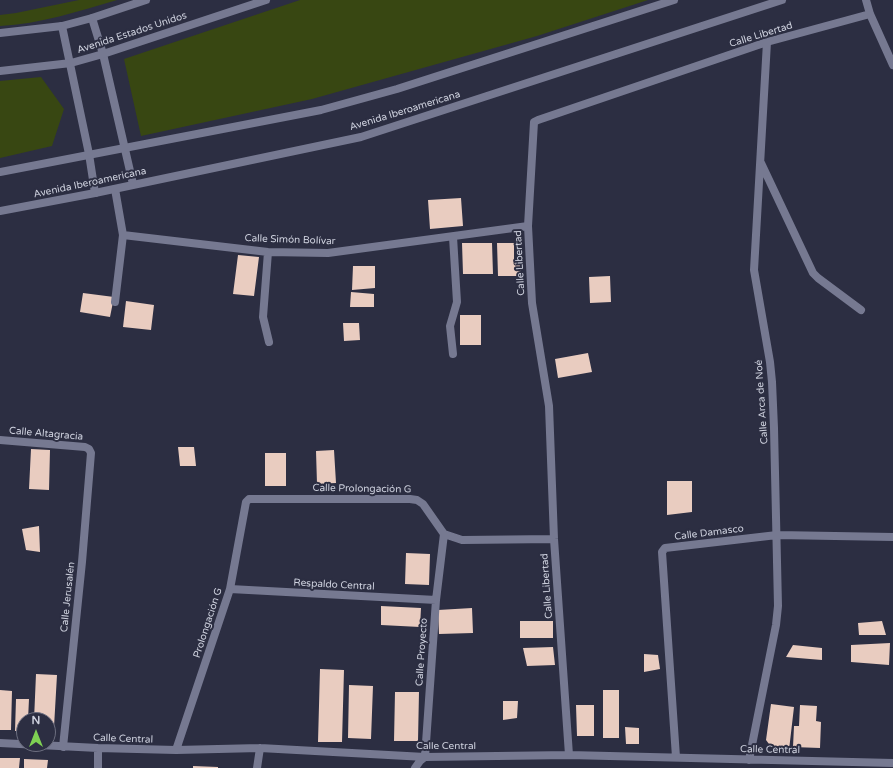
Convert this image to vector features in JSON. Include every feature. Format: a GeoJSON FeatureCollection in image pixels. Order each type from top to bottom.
{"type":"FeatureCollection","features":[{"type":"Feature","properties":{"kind":"street"},"geometry":{"type":"LineString","coordinates":[[0,33],[62,26],[92,18],[146,0]]}},
{"type":"Feature","properties":{"kind":"street","name":"Avenida Estados Unidos"},"geometry":{"type":"LineString","coordinates":[[0,71],[71,63],[103,54],[266,0]]}},
{"type":"Feature","properties":{"kind":"street"},"geometry":{"type":"LineString","coordinates":[[0,172],[321,110],[397,90],[674,0]]}},
{"type":"Feature","properties":{"kind":"street","name":"Avenida Iberoamericana"},"geometry":{"type":"LineString","coordinates":[[0,211],[115,189],[361,137],[782,0]]}},
{"type":"Feature","properties":{"kind":"street"},"geometry":{"type":"LineString","coordinates":[[866,0],[870,14],[893,65]]}},
{"type":"Feature","properties":{"kind":"street","name":"Calle Libertad"},"geometry":{"type":"LineString","coordinates":[[569,755],[554,539],[549,406],[532,302],[528,226],[533,126],[536,121],[767,42],[870,14]]}},
{"type":"Feature","properties":{"kind":"street"},"geometry":{"type":"LineString","coordinates":[[92,18],[103,54],[133,184]]}},
{"type":"Feature","properties":{"kind":"street"},"geometry":{"type":"LineString","coordinates":[[62,26],[89,154],[95,193]]}},
{"type":"Feature","properties":{"kind":"street","name":"Calle Arca de Noé"},"geometry":{"type":"LineString","coordinates":[[749,760],[776,625],[778,606],[772,382],[754,270],[767,42]]}},
{"type":"Feature","properties":{"kind":"street"},"geometry":{"type":"LineString","coordinates":[[761,163],[813,273],[861,310]]}},
{"type":"Feature","properties":{"kind":"street"},"geometry":{"type":"LineString","coordinates":[[115,189],[123,235],[115,302]]}},
{"type":"Feature","properties":{"kind":"street","name":"Calle Simón Bolívar"},"geometry":{"type":"LineString","coordinates":[[123,235],[268,252],[333,253],[528,226]]}},
{"type":"Feature","properties":{"kind":"street"},"geometry":{"type":"LineString","coordinates":[[453,237],[457,302],[450,326],[453,354]]}},
{"type":"Feature","properties":{"kind":"street"},"geometry":{"type":"LineString","coordinates":[[268,252],[263,317],[269,342]]}},
{"type":"Feature","properties":{"kind":"street","name":"Calle Altagracia"},"geometry":{"type":"LineString","coordinates":[[0,440],[89,449]]}},
{"type":"Feature","properties":{"kind":"street","name":"Calle Jerusalén"},"geometry":{"type":"LineString","coordinates":[[63,747],[82,562],[91,454],[89,449]]}},
{"type":"Feature","properties":{"kind":"street","name":"Calle Prolongación G"},"geometry":{"type":"LineString","coordinates":[[249,499],[417,500],[423,504],[444,534]]}},
{"type":"Feature","properties":{"kind":"street","name":"Prolongación G"},"geometry":{"type":"LineString","coordinates":[[176,750],[230,589],[246,502],[249,499]]}},
{"type":"Feature","properties":{"kind":"street"},"geometry":{"type":"LineString","coordinates":[[444,534],[462,540],[554,539]]}},
{"type":"Feature","properties":{"kind":"street","name":"Calle Proyecto"},"geometry":{"type":"LineString","coordinates":[[425,757],[436,600],[444,534]]}},
{"type":"Feature","properties":{"kind":"street","name":"Calle Damasco"},"geometry":{"type":"LineString","coordinates":[[676,757],[662,551],[665,548],[776,534],[893,537]]}},
{"type":"Feature","properties":{"kind":"street","name":"Respaldo Central"},"geometry":{"type":"LineString","coordinates":[[230,589],[436,600]]}},
{"type":"Feature","properties":{"kind":"street","name":"Calle Central"},"geometry":{"type":"LineString","coordinates":[[0,743],[63,747],[176,750],[260,748],[425,757],[569,755],[893,762]]}},
{"type":"Feature","properties":{"kind":"street"},"geometry":{"type":"LineString","coordinates":[[98,748],[98,768]]}},
{"type":"Feature","properties":{"kind":"street"},"geometry":{"type":"LineString","coordinates":[[257,768],[260,748]]}},
{"type":"Feature","properties":{"kind":"street"},"geometry":{"type":"LineString","coordinates":[[415,768],[420,760],[425,757]]}},
{"type":"Feature","properties":{"kind":"green space"},"geometry":{"type":"Polygon","coordinates":[[[79,0],[117,0],[45,20],[0,26],[0,15],[79,0]]]}},
{"type":"Feature","properties":{"kind":"green space"},"geometry":{"type":"Polygon","coordinates":[[[300,0],[648,0],[537,36],[312,99],[141,136],[124,59],[300,0]]]}},
{"type":"Feature","properties":{"kind":"green space"},"geometry":{"type":"Polygon","coordinates":[[[41,77],[64,109],[52,146],[0,158],[0,81],[41,77]]]}},
{"type":"Feature","properties":{"kind":"building"},"geometry":{"type":"Polygon","coordinates":[[[461,198],[463,226],[430,229],[428,200],[461,198]]]}},
{"type":"Feature","properties":{"kind":"building"},"geometry":{"type":"Polygon","coordinates":[[[462,243],[492,243],[493,274],[463,274],[462,243]]]}},
{"type":"Feature","properties":{"kind":"building"},"geometry":{"type":"Polygon","coordinates":[[[497,243],[514,243],[514,259],[521,259],[521,276],[498,276],[497,243]]]}},
{"type":"Feature","properties":{"kind":"building"},"geometry":{"type":"Polygon","coordinates":[[[238,255],[259,257],[254,296],[233,294],[238,255]]]}},
{"type":"Feature","properties":{"kind":"building"},"geometry":{"type":"Polygon","coordinates":[[[353,266],[375,266],[375,288],[352,290],[353,266]]]}},
{"type":"Feature","properties":{"kind":"building"},"geometry":{"type":"Polygon","coordinates":[[[610,276],[611,302],[590,303],[589,277],[610,276]]]}},
{"type":"Feature","properties":{"kind":"building"},"geometry":{"type":"Polygon","coordinates":[[[351,292],[374,294],[374,307],[350,307],[351,292]]]}},
{"type":"Feature","properties":{"kind":"building"},"geometry":{"type":"Polygon","coordinates":[[[83,293],[114,297],[110,317],[80,312],[83,293]]]}},
{"type":"Feature","properties":{"kind":"building"},"geometry":{"type":"Polygon","coordinates":[[[126,301],[154,305],[151,330],[123,327],[126,301]]]}},
{"type":"Feature","properties":{"kind":"building"},"geometry":{"type":"Polygon","coordinates":[[[460,315],[481,315],[481,345],[460,345],[460,315]]]}},
{"type":"Feature","properties":{"kind":"building"},"geometry":{"type":"Polygon","coordinates":[[[343,323],[359,323],[360,340],[344,341],[343,323]]]}},
{"type":"Feature","properties":{"kind":"building"},"geometry":{"type":"Polygon","coordinates":[[[588,353],[592,372],[558,378],[555,359],[588,353]]]}},
{"type":"Feature","properties":{"kind":"building"},"geometry":{"type":"Polygon","coordinates":[[[178,447],[194,447],[196,466],[180,466],[178,447]]]}},
{"type":"Feature","properties":{"kind":"building"},"geometry":{"type":"Polygon","coordinates":[[[31,449],[50,450],[49,490],[29,489],[31,449]]]}},
{"type":"Feature","properties":{"kind":"building"},"geometry":{"type":"Polygon","coordinates":[[[334,450],[336,483],[317,484],[316,451],[334,450]]]}},
{"type":"Feature","properties":{"kind":"building"},"geometry":{"type":"Polygon","coordinates":[[[265,453],[286,453],[286,486],[265,486],[265,453]]]}},
{"type":"Feature","properties":{"kind":"building"},"geometry":{"type":"Polygon","coordinates":[[[667,481],[692,481],[692,512],[667,515],[667,481]]]}},
{"type":"Feature","properties":{"kind":"building"},"geometry":{"type":"Polygon","coordinates":[[[39,526],[40,552],[26,550],[22,529],[39,526]]]}},
{"type":"Feature","properties":{"kind":"building"},"geometry":{"type":"Polygon","coordinates":[[[406,553],[430,554],[429,585],[405,584],[406,553]]]}},
{"type":"Feature","properties":{"kind":"building"},"geometry":{"type":"Polygon","coordinates":[[[381,606],[421,608],[420,627],[381,625],[381,606]]]}},
{"type":"Feature","properties":{"kind":"building"},"geometry":{"type":"Polygon","coordinates":[[[472,608],[473,633],[439,634],[438,610],[472,608]]]}},
{"type":"Feature","properties":{"kind":"building"},"geometry":{"type":"Polygon","coordinates":[[[520,621],[553,621],[553,638],[520,638],[520,621]]]}},
{"type":"Feature","properties":{"kind":"building"},"geometry":{"type":"Polygon","coordinates":[[[882,621],[886,635],[859,635],[858,623],[882,621]]]}},
{"type":"Feature","properties":{"kind":"building"},"geometry":{"type":"Polygon","coordinates":[[[890,643],[889,665],[851,662],[851,645],[890,643]]]}},
{"type":"Feature","properties":{"kind":"building"},"geometry":{"type":"Polygon","coordinates":[[[793,645],[822,648],[822,660],[786,657],[793,645]]]}},
{"type":"Feature","properties":{"kind":"building"},"geometry":{"type":"Polygon","coordinates":[[[553,647],[555,665],[527,666],[523,648],[553,647]]]}},
{"type":"Feature","properties":{"kind":"building"},"geometry":{"type":"Polygon","coordinates":[[[644,654],[658,655],[660,669],[644,672],[644,654]]]}},
{"type":"Feature","properties":{"kind":"building"},"geometry":{"type":"Polygon","coordinates":[[[320,669],[344,670],[342,742],[318,742],[320,669]]]}},
{"type":"Feature","properties":{"kind":"building"},"geometry":{"type":"Polygon","coordinates":[[[36,674],[57,675],[55,712],[34,712],[36,674]]]}},
{"type":"Feature","properties":{"kind":"building"},"geometry":{"type":"Polygon","coordinates":[[[349,685],[373,686],[371,739],[348,738],[349,685]]]}},
{"type":"Feature","properties":{"kind":"building"},"geometry":{"type":"Polygon","coordinates":[[[0,690],[12,691],[11,730],[0,730],[0,690]]]}},
{"type":"Feature","properties":{"kind":"building"},"geometry":{"type":"Polygon","coordinates":[[[603,690],[619,690],[619,738],[603,738],[603,690]]]}},
{"type":"Feature","properties":{"kind":"building"},"geometry":{"type":"Polygon","coordinates":[[[395,692],[419,692],[418,741],[394,741],[395,692]]]}},
{"type":"Feature","properties":{"kind":"building"},"geometry":{"type":"Polygon","coordinates":[[[16,699],[29,699],[28,712],[16,712],[15,731],[16,699]]]}},
{"type":"Feature","properties":{"kind":"building"},"geometry":{"type":"Polygon","coordinates":[[[503,701],[518,701],[517,718],[503,720],[503,701]]]}},
{"type":"Feature","properties":{"kind":"building"},"geometry":{"type":"Polygon","coordinates":[[[771,704],[794,707],[789,750],[772,748],[766,740],[771,704]]]}},
{"type":"Feature","properties":{"kind":"building"},"geometry":{"type":"Polygon","coordinates":[[[576,705],[594,705],[594,736],[577,736],[576,705]]]}},
{"type":"Feature","properties":{"kind":"building"},"geometry":{"type":"Polygon","coordinates":[[[800,705],[817,706],[816,721],[821,722],[820,748],[793,747],[794,726],[799,726],[800,705]]]}},
{"type":"Feature","properties":{"kind":"building"},"geometry":{"type":"Polygon","coordinates":[[[625,727],[639,728],[639,744],[626,744],[625,727]]]}},
{"type":"Feature","properties":{"kind":"building"},"geometry":{"type":"Polygon","coordinates":[[[0,758],[20,758],[19,768],[0,768],[0,758]]]}},
{"type":"Feature","properties":{"kind":"building"},"geometry":{"type":"Polygon","coordinates":[[[24,759],[48,760],[47,768],[24,768],[24,759]]]}},
{"type":"Feature","properties":{"kind":"building"},"geometry":{"type":"Polygon","coordinates":[[[193,766],[218,767],[218,768],[193,768],[193,766]]]}}]}
